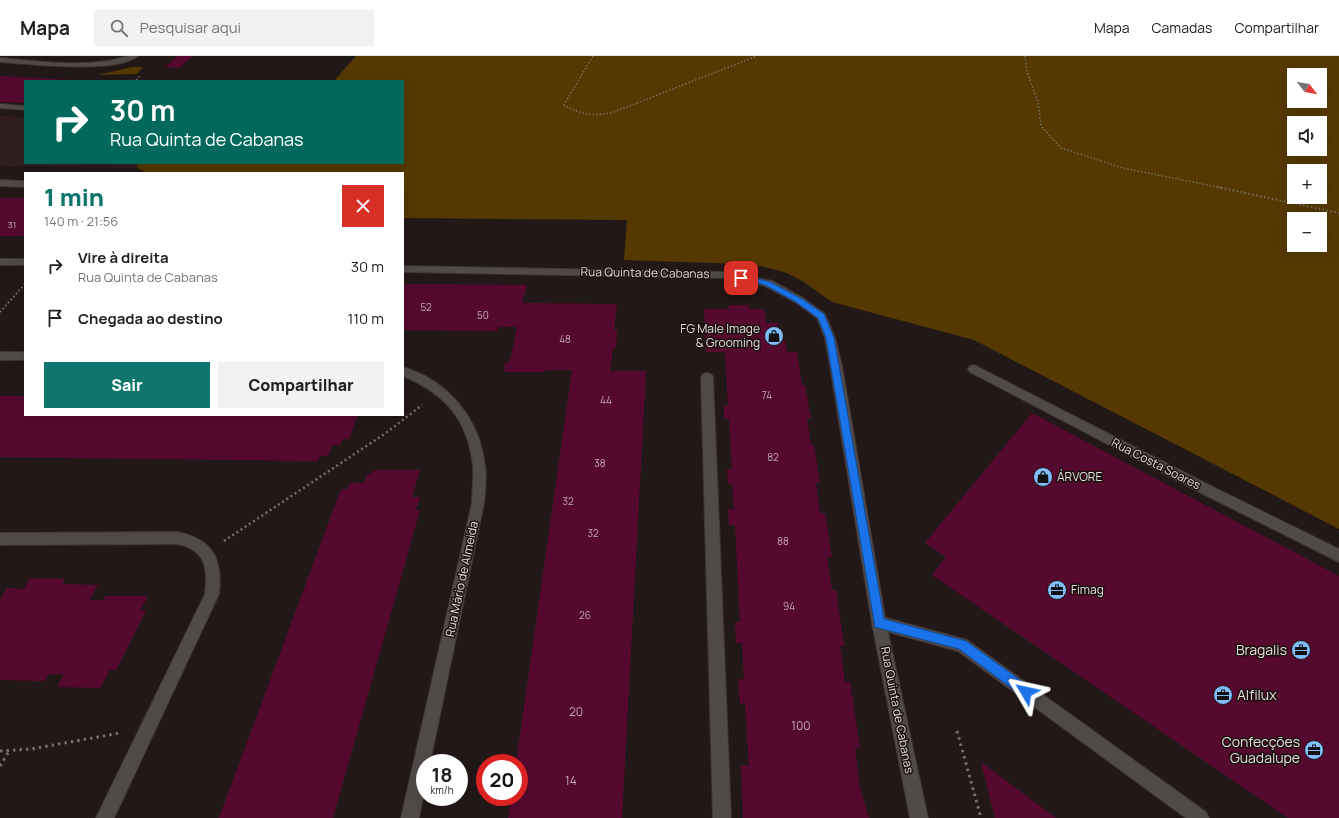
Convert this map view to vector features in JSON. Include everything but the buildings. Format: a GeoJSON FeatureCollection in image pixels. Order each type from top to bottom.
{"type":"FeatureCollection","features":[{"type":"Feature","properties":{"kind":"street"},"geometry":{"type":"LineString","coordinates":[[0,60],[100,64],[116,62],[135,56]]}},
{"type":"Feature","properties":{"kind":"street"},"geometry":{"type":"LineString","coordinates":[[0,106],[24,108]]}},
{"type":"Feature","properties":{"kind":"street"},"geometry":{"type":"LineString","coordinates":[[0,183],[24,184]]}},
{"type":"Feature","properties":{"kind":"street"},"geometry":{"type":"LineString","coordinates":[[0,262],[24,262]]}},
{"type":"Feature","properties":{"kind":"street","name":"Rua Quinta de Cabanas"},"geometry":{"type":"LineString","coordinates":[[404,269],[728,274],[768,283],[799,300],[821,316],[830,338],[836,366],[879,623],[919,818]]}},
{"type":"Feature","properties":{"kind":"street"},"geometry":{"type":"LineString","coordinates":[[0,356],[24,356]]}},
{"type":"Feature","properties":{"kind":"street","name":"Rua Costa Soares"},"geometry":{"type":"LineString","coordinates":[[974,369],[1203,488],[1339,556]]}},
{"type":"Feature","properties":{"kind":"street","name":"Rua Mário de Almeida"},"geometry":{"type":"LineString","coordinates":[[404,371],[422,379],[454,402],[470,429],[479,467],[478,504],[410,818]]}},
{"type":"Feature","properties":{"kind":"street"},"geometry":{"type":"LineString","coordinates":[[707,377],[722,818]]}},
{"type":"Feature","properties":{"kind":"street"},"geometry":{"type":"LineString","coordinates":[[0,539],[177,538],[193,542],[207,552],[213,563],[214,581],[212,594],[105,818]]}},
{"type":"Feature","properties":{"kind":"street"},"geometry":{"type":"LineString","coordinates":[[879,623],[962,645],[1200,818]]}},
{"type":"Feature","properties":{"kind":"path"},"geometry":{"type":"LineString","coordinates":[[593,56],[564,105],[582,114],[599,116],[614,112],[757,56]]}},
{"type":"Feature","properties":{"kind":"path"},"geometry":{"type":"LineString","coordinates":[[1025,56],[1027,72],[1038,102],[1041,126],[1061,148],[1122,168],[1316,207],[1339,213]]}},
{"type":"Feature","properties":{"kind":"path"},"geometry":{"type":"LineString","coordinates":[[0,312],[24,285]]}},
{"type":"Feature","properties":{"kind":"path"},"geometry":{"type":"LineString","coordinates":[[207,552],[386,433],[440,391]]}},
{"type":"Feature","properties":{"kind":"path"},"geometry":{"type":"LineString","coordinates":[[0,751],[31,749],[148,729]]}},
{"type":"Feature","properties":{"kind":"path"},"geometry":{"type":"LineString","coordinates":[[957,731],[980,818]]}},
{"type":"Feature","properties":{"kind":"path"},"geometry":{"type":"LineString","coordinates":[[0,766],[9,751]]}},
{"type":"Feature","properties":{"kind":"shaded area"},"geometry":{"type":"Polygon","coordinates":[[[356,56],[1339,56],[1339,529],[974,340],[832,302],[804,282],[787,273],[765,267],[743,264],[624,260],[627,220],[404,218],[404,172],[146,172],[137,168],[138,164],[404,164],[404,80],[335,80],[356,56]]]}},
{"type":"Feature","properties":{"kind":"shaded area"},"geometry":{"type":"Polygon","coordinates":[[[132,67],[143,67],[137,74],[98,75],[132,67]]]}},
{"type":"Feature","properties":{"kind":"shaded area"},"geometry":{"type":"Polygon","coordinates":[[[0,116],[24,117],[24,164],[138,164],[137,168],[0,166],[0,116]]]}},
{"type":"Feature","properties":{"kind":"place","name":"FG Male Image & Grooming"},"geometry":{"type":"Point","coordinates":[774,336]}},
{"type":"Feature","properties":{"kind":"place","name":"ÁRVORE"},"geometry":{"type":"Point","coordinates":[1043,477]}},
{"type":"Feature","properties":{"kind":"place","name":"Fimag"},"geometry":{"type":"Point","coordinates":[1057,590]}},
{"type":"Feature","properties":{"kind":"place","name":"Bragalis"},"geometry":{"type":"Point","coordinates":[1301,650]}},
{"type":"Feature","properties":{"kind":"place","name":"Alfilux"},"geometry":{"type":"Point","coordinates":[1223,695]}},
{"type":"Feature","properties":{"kind":"place","name":"Confecções Guadalupe"},"geometry":{"type":"Point","coordinates":[1314,750]}},
{"type":"Feature","properties":{"kind":"route"},"geometry":{"type":"LineString","coordinates":[[741,278],[768,283],[799,300],[821,316],[830,338],[879,623],[962,645],[1026,692]]}}]}
